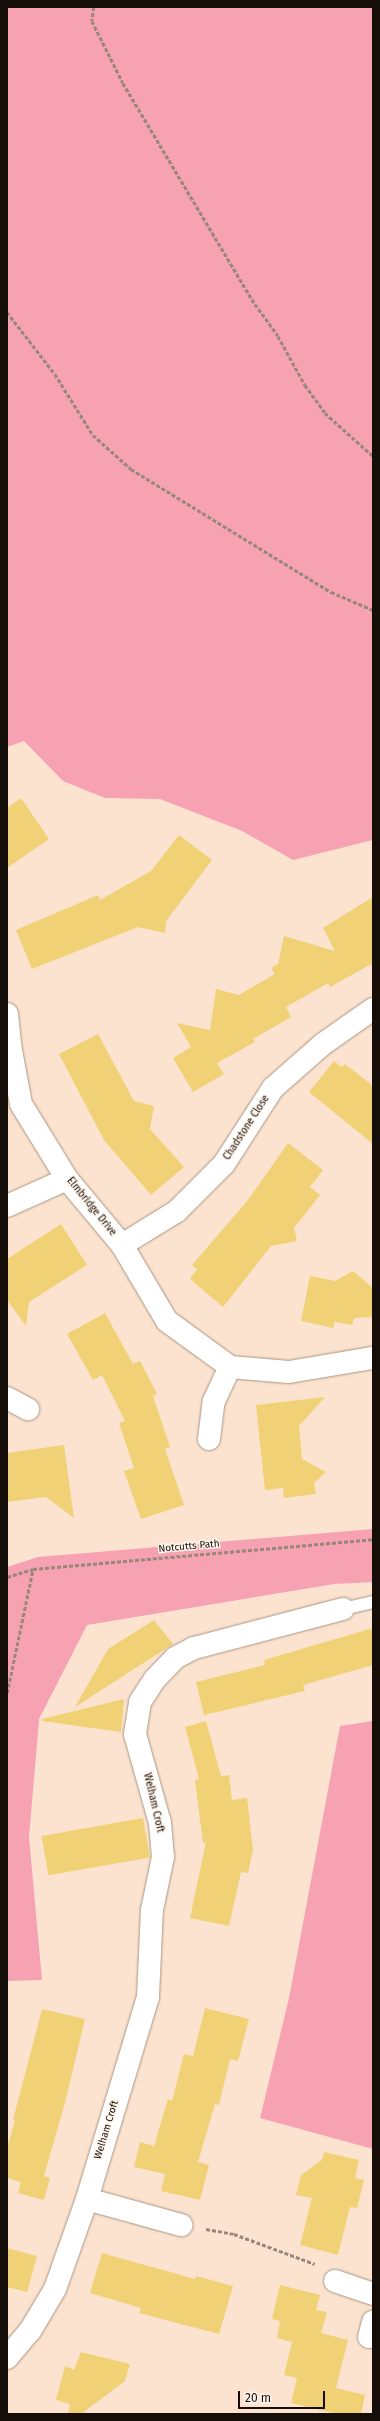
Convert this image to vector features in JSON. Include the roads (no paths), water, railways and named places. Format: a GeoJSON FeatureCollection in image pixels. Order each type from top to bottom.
{"type":"FeatureCollection","features":[{"type":"Feature","properties":{"kind":"street","name":"Chadstone Close"},"geometry":{"type":"LineString","coordinates":[[122,1245],[177,1211],[224,1164],[273,1088],[323,1044],[373,1010]]}},
{"type":"Feature","properties":{"kind":"street","name":"Elmbridge Drive"},"geometry":{"type":"LineString","coordinates":[[7,1014],[10,1045],[21,1104],[67,1179],[122,1245],[167,1321],[230,1367]]}},
{"type":"Feature","properties":{"kind":"street"},"geometry":{"type":"LineString","coordinates":[[7,1206],[67,1179]]}},
{"type":"Feature","properties":{"kind":"street"},"geometry":{"type":"LineString","coordinates":[[209,1440],[214,1401],[230,1367],[289,1372],[373,1358]]}},
{"type":"Feature","properties":{"kind":"street"},"geometry":{"type":"LineString","coordinates":[[7,1398],[28,1409]]}},
{"type":"Feature","properties":{"kind":"street","name":"Welham Croft"},"geometry":{"type":"LineString","coordinates":[[7,2358],[30,2331],[55,2289],[87,2199],[148,1997],[152,1910],[163,1857],[160,1823],[136,1734],[140,1702],[156,1679],[175,1658],[194,1648],[343,1609]]}},
{"type":"Feature","properties":{"kind":"street"},"geometry":{"type":"LineString","coordinates":[[87,2199],[181,2225]]}},
{"type":"Feature","properties":{"kind":"street"},"geometry":{"type":"LineString","coordinates":[[335,2281],[373,2294]]}},
{"type":"Feature","properties":{"kind":"lane"},"geometry":{"type":"LineString","coordinates":[[343,1609],[373,1602]]}}]}
